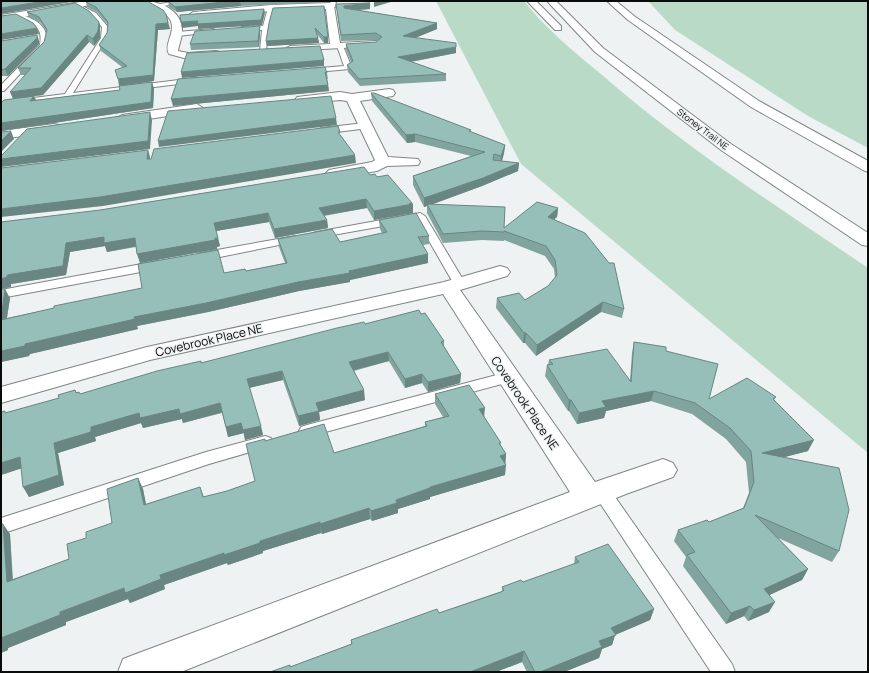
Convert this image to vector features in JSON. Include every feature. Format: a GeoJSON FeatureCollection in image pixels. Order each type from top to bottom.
{"type":"FeatureCollection","features":[{"type":"Feature","properties":{"kind":"main road"},"geometry":{"type":"LineString","coordinates":[[1,15],[74,3],[101,1]]}},
{"type":"Feature","properties":{"kind":"main road"},"geometry":{"type":"LineString","coordinates":[[147,1],[157,5],[174,17],[177,24],[177,34],[173,52],[177,55],[224,54]]}},
{"type":"Feature","properties":{"kind":"main road"},"geometry":{"type":"LineString","coordinates":[[531,1],[570,38],[599,50]]}},
{"type":"Feature","properties":{"kind":"main road","name":"Stoney Trail NE"},"geometry":{"type":"LineString","coordinates":[[551,1],[599,50],[726,147],[868,241]]}},
{"type":"Feature","properties":{"kind":"main road"},"geometry":{"type":"LineString","coordinates":[[611,1],[631,18],[755,104],[868,167]]}},
{"type":"Feature","properties":{"kind":"main road"},"geometry":{"type":"LineString","coordinates":[[174,17],[271,8],[334,5],[338,46]]}},
{"type":"Feature","properties":{"kind":"main road"},"geometry":{"type":"LineString","coordinates":[[1,9],[14,14]]}},
{"type":"Feature","properties":{"kind":"main road"},"geometry":{"type":"LineString","coordinates":[[1,18],[14,14]]}},
{"type":"Feature","properties":{"kind":"main road"},"geometry":{"type":"LineString","coordinates":[[654,20],[676,38],[761,96],[868,159]]}},
{"type":"Feature","properties":{"kind":"main road"},"geometry":{"type":"LineString","coordinates":[[266,51],[376,44]]}},
{"type":"Feature","properties":{"kind":"main road"},"geometry":{"type":"LineString","coordinates":[[287,101],[340,96],[352,98],[389,93]]}},
{"type":"Feature","properties":{"kind":"main road"},"geometry":{"type":"LineString","coordinates":[[352,98],[364,126],[383,161]]}},
{"type":"Feature","properties":{"kind":"main road"},"geometry":{"type":"LineString","coordinates":[[112,120],[212,107]]}},
{"type":"Feature","properties":{"kind":"main road"},"geometry":{"type":"LineString","coordinates":[[1,135],[65,126]]}},
{"type":"Feature","properties":{"kind":"main road"},"geometry":{"type":"LineString","coordinates":[[322,175],[377,166],[383,161],[413,162]]}},
{"type":"Feature","properties":{"kind":"main road"},"geometry":{"type":"LineString","coordinates":[[454,285],[500,272]]}},
{"type":"Feature","properties":{"kind":"main road","name":"Covebrook Place NE"},"geometry":{"type":"LineString","coordinates":[[1,395],[148,354],[454,285],[508,377],[596,494]]}},
{"type":"Feature","properties":{"kind":"main road"},"geometry":{"type":"LineString","coordinates":[[136,672],[596,494],[663,470]]}},
{"type":"Feature","properties":{"kind":"lane"},"geometry":{"type":"LineString","coordinates":[[157,5],[192,1]]}},
{"type":"Feature","properties":{"kind":"lane"},"geometry":{"type":"LineString","coordinates":[[67,96],[104,38],[105,27],[94,14],[74,3]]}},
{"type":"Feature","properties":{"kind":"lane"},"geometry":{"type":"LineString","coordinates":[[266,51],[265,28],[271,8]]}},
{"type":"Feature","properties":{"kind":"lane"},"geometry":{"type":"LineString","coordinates":[[3,86],[43,46],[45,36],[44,30],[38,25],[14,14]]}},
{"type":"Feature","properties":{"kind":"lane"},"geometry":{"type":"LineString","coordinates":[[236,30],[265,28]]}},
{"type":"Feature","properties":{"kind":"lane"},"geometry":{"type":"LineString","coordinates":[[177,34],[221,31]]}},
{"type":"Feature","properties":{"kind":"lane"},"geometry":{"type":"LineString","coordinates":[[38,37],[45,36]]}},
{"type":"Feature","properties":{"kind":"lane"},"geometry":{"type":"LineString","coordinates":[[296,71],[348,68],[338,46]]}},
{"type":"Feature","properties":{"kind":"lane"},"geometry":{"type":"LineString","coordinates":[[1,104],[203,79]]}},
{"type":"Feature","properties":{"kind":"lane"},"geometry":{"type":"LineString","coordinates":[[309,133],[364,126]]}},
{"type":"Feature","properties":{"kind":"lane"},"geometry":{"type":"LineString","coordinates":[[16,143],[27,132]]}},
{"type":"Feature","properties":{"kind":"lane"},"geometry":{"type":"LineString","coordinates":[[186,260],[420,216],[454,285]]}},
{"type":"Feature","properties":{"kind":"lane"},"geometry":{"type":"LineString","coordinates":[[1,294],[171,263]]}},
{"type":"Feature","properties":{"kind":"lane"},"geometry":{"type":"LineString","coordinates":[[1,526],[206,458],[508,377]]}},
{"type":"Feature","properties":{"kind":"lane"},"geometry":{"type":"LineString","coordinates":[[596,494],[724,672]]}},
{"type":"Feature","properties":{"kind":"green space"},"geometry":{"type":"Polygon","coordinates":[[[436,1],[524,1],[551,31],[571,49],[665,126],[765,199],[868,268],[868,453],[521,164],[436,1]]]}},
{"type":"Feature","properties":{"kind":"green space"},"geometry":{"type":"Polygon","coordinates":[[[648,1],[868,1],[868,148],[808,116],[675,30],[648,1]]]}},
{"type":"Feature","properties":{"kind":"building"},"geometry":{"type":"Polygon","coordinates":[[[1,1],[45,1],[1,8],[1,1]]]}},
{"type":"Feature","properties":{"kind":"building"},"geometry":{"type":"Polygon","coordinates":[[[147,1],[163,10],[166,14],[168,23],[156,24],[153,75],[118,79],[115,70],[127,66],[99,45],[107,33],[108,22],[96,7],[86,2],[147,1]]]}},
{"type":"Feature","properties":{"kind":"building"},"geometry":{"type":"Polygon","coordinates":[[[168,1],[234,1],[175,7],[168,1]]]}},
{"type":"Feature","properties":{"kind":"building"},"geometry":{"type":"Polygon","coordinates":[[[75,3],[89,11],[99,22],[98,31],[93,39],[87,35],[41,88],[10,92],[31,68],[18,68],[44,42],[47,30],[39,17],[27,12],[75,3]]]}},
{"type":"Feature","properties":{"kind":"building"},"geometry":{"type":"Polygon","coordinates":[[[370,3],[344,6],[344,8],[437,23],[403,36],[456,43],[456,47],[398,57],[446,74],[359,79],[347,65],[353,61],[346,44],[376,42],[382,37],[376,33],[341,35],[336,4],[370,3]]]}},
{"type":"Feature","properties":{"kind":"building"},"geometry":{"type":"Polygon","coordinates":[[[324,6],[328,37],[324,37],[315,28],[318,38],[266,41],[273,8],[324,6]]]}},
{"type":"Feature","properties":{"kind":"building"},"geometry":{"type":"Polygon","coordinates":[[[264,9],[261,20],[197,24],[198,21],[181,22],[180,15],[264,9]]]}},
{"type":"Feature","properties":{"kind":"building"},"geometry":{"type":"Polygon","coordinates":[[[16,14],[33,23],[37,28],[1,34],[1,16],[16,14]]]}},
{"type":"Feature","properties":{"kind":"building"},"geometry":{"type":"Polygon","coordinates":[[[260,26],[258,41],[190,44],[195,31],[260,26]]]}},
{"type":"Feature","properties":{"kind":"building"},"geometry":{"type":"Polygon","coordinates":[[[37,35],[37,38],[5,69],[1,70],[1,41],[37,35]]]}},
{"type":"Feature","properties":{"kind":"building"},"geometry":{"type":"Polygon","coordinates":[[[320,46],[324,60],[181,72],[187,53],[320,46]]]}},
{"type":"Feature","properties":{"kind":"building"},"geometry":{"type":"Polygon","coordinates":[[[325,67],[328,85],[171,99],[178,79],[325,67]]]}},
{"type":"Feature","properties":{"kind":"building"},"geometry":{"type":"Polygon","coordinates":[[[152,82],[151,102],[1,123],[1,103],[4,100],[34,96],[30,101],[120,90],[119,86],[152,82]]]}},
{"type":"Feature","properties":{"kind":"building"},"geometry":{"type":"Polygon","coordinates":[[[371,93],[471,130],[469,131],[505,145],[501,156],[494,154],[493,160],[519,163],[483,178],[424,198],[413,176],[485,152],[415,134],[406,135],[371,93]]]}},
{"type":"Feature","properties":{"kind":"building"},"geometry":{"type":"Polygon","coordinates":[[[331,96],[336,118],[158,141],[168,111],[331,96]]]}},
{"type":"Feature","properties":{"kind":"building"},"geometry":{"type":"Polygon","coordinates":[[[150,112],[148,141],[1,159],[1,156],[27,129],[150,112]]]}},
{"type":"Feature","properties":{"kind":"building"},"geometry":{"type":"Polygon","coordinates":[[[338,126],[340,132],[338,132],[355,155],[100,197],[1,209],[1,168],[148,150],[147,159],[151,159],[154,149],[338,126]]]}},
{"type":"Feature","properties":{"kind":"building"},"geometry":{"type":"Polygon","coordinates":[[[11,131],[1,141],[1,132],[11,131]]]}},
{"type":"Feature","properties":{"kind":"building"},"geometry":{"type":"Polygon","coordinates":[[[364,167],[370,175],[375,174],[377,177],[388,175],[412,203],[409,204],[413,204],[374,211],[366,199],[319,208],[327,220],[274,229],[268,213],[214,223],[218,238],[215,238],[215,240],[137,254],[135,238],[104,243],[104,237],[66,243],[63,266],[7,275],[7,277],[1,279],[1,222],[100,210],[364,167]]]}},
{"type":"Feature","properties":{"kind":"building"},"geometry":{"type":"Polygon","coordinates":[[[537,202],[558,208],[548,217],[585,233],[609,263],[614,263],[624,309],[603,302],[537,345],[526,333],[524,333],[497,298],[519,293],[525,300],[548,286],[557,275],[555,260],[546,246],[504,231],[443,234],[427,204],[505,207],[504,228],[537,202]]]}},
{"type":"Feature","properties":{"kind":"building"},"geometry":{"type":"Polygon","coordinates":[[[416,213],[429,236],[418,237],[428,254],[349,271],[350,273],[298,282],[206,303],[134,317],[135,319],[25,344],[25,346],[1,351],[1,320],[54,308],[54,306],[142,288],[138,264],[218,250],[224,273],[245,269],[246,271],[287,263],[278,239],[332,229],[340,242],[387,232],[379,220],[416,213]]]}},
{"type":"Feature","properties":{"kind":"building"},"geometry":{"type":"Polygon","coordinates":[[[1,289],[5,289],[1,318],[1,289]]]}},
{"type":"Feature","properties":{"kind":"building"},"geometry":{"type":"Polygon","coordinates":[[[419,310],[421,314],[425,313],[444,341],[441,342],[461,374],[428,382],[422,374],[405,379],[388,352],[349,362],[364,390],[316,403],[319,411],[298,416],[282,371],[247,379],[261,426],[243,430],[241,423],[226,427],[220,403],[180,414],[179,409],[140,418],[139,413],[91,427],[91,432],[54,443],[59,475],[23,487],[20,457],[1,463],[1,412],[5,411],[5,413],[59,398],[58,395],[75,390],[76,393],[79,392],[80,394],[157,371],[201,361],[201,363],[337,328],[364,322],[365,324],[419,310]]]}},
{"type":"Feature","properties":{"kind":"building"},"geometry":{"type":"Polygon","coordinates":[[[634,342],[666,347],[666,351],[718,364],[709,399],[747,378],[776,397],[773,399],[814,440],[762,453],[839,468],[849,510],[839,551],[755,515],[808,569],[764,589],[775,602],[754,610],[750,606],[731,613],[687,555],[695,552],[678,530],[707,520],[709,522],[744,508],[754,482],[751,451],[730,428],[695,403],[654,391],[602,401],[606,407],[579,413],[547,365],[553,364],[549,360],[607,349],[631,382],[634,342]]]}},
{"type":"Feature","properties":{"kind":"building"},"geometry":{"type":"Polygon","coordinates":[[[469,385],[485,408],[479,409],[501,443],[499,443],[506,454],[500,456],[506,465],[430,487],[396,500],[397,503],[371,511],[369,508],[320,524],[320,522],[260,541],[260,543],[224,555],[224,553],[160,575],[161,579],[125,593],[124,588],[60,612],[60,615],[1,638],[1,524],[3,524],[7,582],[69,559],[67,544],[86,538],[86,532],[112,523],[107,489],[138,478],[144,505],[200,487],[203,497],[227,491],[255,481],[246,444],[265,439],[265,441],[324,424],[334,453],[427,426],[425,422],[449,416],[435,394],[469,385]]]}},
{"type":"Feature","properties":{"kind":"building"},"geometry":{"type":"Polygon","coordinates":[[[608,544],[654,609],[611,628],[616,635],[599,641],[602,647],[540,672],[535,672],[524,651],[470,672],[270,672],[290,665],[290,667],[352,644],[351,640],[437,609],[439,613],[501,592],[504,590],[502,587],[521,580],[523,582],[579,562],[575,557],[608,544]]]}}]}
